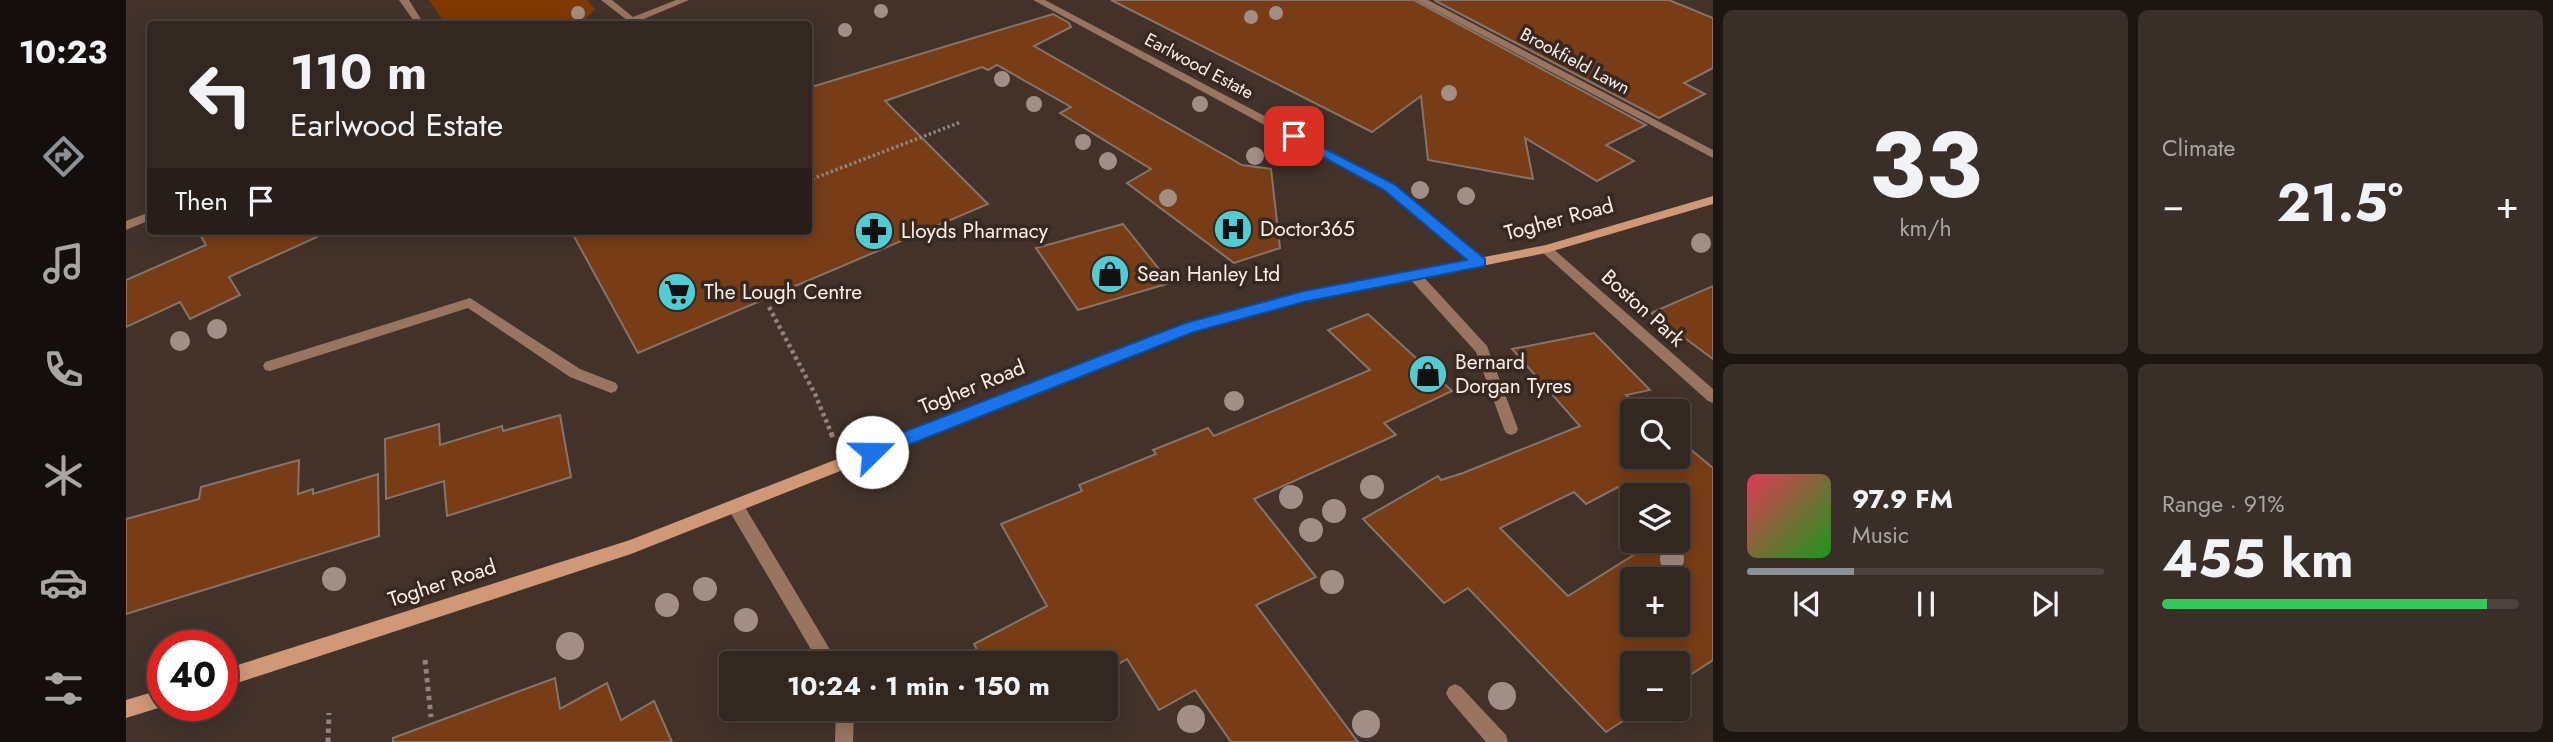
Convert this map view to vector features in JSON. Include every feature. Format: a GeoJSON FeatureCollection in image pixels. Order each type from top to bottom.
{"type":"FeatureCollection","features":[{"type":"Feature","properties":{"kind":"street"},"geometry":{"type":"LineString","coordinates":[[404,0],[418,21]]}},
{"type":"Feature","properties":{"kind":"street"},"geometry":{"type":"LineString","coordinates":[[606,0],[625,21]]}},
{"type":"Feature","properties":{"kind":"street"},"geometry":{"type":"LineString","coordinates":[[632,21],[684,0]]}},
{"type":"Feature","properties":{"kind":"street","name":"Earlwood Estate"},"geometry":{"type":"LineString","coordinates":[[1038,0],[1389,187],[1480,262]]}},
{"type":"Feature","properties":{"kind":"street","name":"Brookfield Lawn"},"geometry":{"type":"LineString","coordinates":[[1421,0],[1713,155]]}},
{"type":"Feature","properties":{"kind":"street","name":"Togher Road"},"geometry":{"type":"LineString","coordinates":[[238,674],[631,547],[1190,327],[1304,297],[1546,249],[1713,200]]}},
{"type":"Feature","properties":{"kind":"street"},"geometry":{"type":"LineString","coordinates":[[126,226],[147,217]]}},
{"type":"Feature","properties":{"kind":"street","name":"Boston Park"},"geometry":{"type":"LineString","coordinates":[[1546,249],[1713,397]]}},
{"type":"Feature","properties":{"kind":"street"},"geometry":{"type":"LineString","coordinates":[[1414,275],[1482,350],[1511,429]]}},
{"type":"Feature","properties":{"kind":"street"},"geometry":{"type":"LineString","coordinates":[[270,366],[470,303],[575,373],[611,387]]}},
{"type":"Feature","properties":{"kind":"street"},"geometry":{"type":"LineString","coordinates":[[736,507],[822,651]]}},
{"type":"Feature","properties":{"kind":"street"},"geometry":{"type":"LineString","coordinates":[[1455,693],[1499,742]]}},
{"type":"Feature","properties":{"kind":"street"},"geometry":{"type":"LineString","coordinates":[[126,709],[147,703]]}},
{"type":"Feature","properties":{"kind":"street"},"geometry":{"type":"LineString","coordinates":[[844,742],[845,721]]}},
{"type":"Feature","properties":{"kind":"path"},"geometry":{"type":"LineString","coordinates":[[812,179],[961,122]]}},
{"type":"Feature","properties":{"kind":"path"},"geometry":{"type":"LineString","coordinates":[[769,307],[815,394],[835,440]]}},
{"type":"Feature","properties":{"kind":"path"},"geometry":{"type":"LineString","coordinates":[[425,660],[431,717]]}},
{"type":"Feature","properties":{"kind":"path"},"geometry":{"type":"LineString","coordinates":[[328,742],[329,713]]}},
{"type":"Feature","properties":{"kind":"shaded area"},"geometry":{"type":"Polygon","coordinates":[[[429,0],[587,0],[595,9],[584,21],[443,21],[429,0]]]}},
{"type":"Feature","properties":{"kind":"building"},"geometry":{"type":"Polygon","coordinates":[[[1111,0],[1414,0],[1646,125],[1606,145],[1634,161],[1597,181],[1525,138],[1533,179],[1428,160],[1421,96],[1372,132],[1111,0]]]}},
{"type":"Feature","properties":{"kind":"building"},"geometry":{"type":"Polygon","coordinates":[[[1434,0],[1669,0],[1713,18],[1713,68],[1684,83],[1705,94],[1659,118],[1434,0]]]}},
{"type":"Feature","properties":{"kind":"building"},"geometry":{"type":"Polygon","coordinates":[[[1053,14],[1071,27],[1034,46],[1242,165],[1271,169],[1280,248],[1234,263],[1127,183],[1151,169],[1060,113],[1071,107],[997,65],[988,70],[982,67],[885,101],[988,204],[638,353],[573,235],[812,235],[812,87],[1053,14]]]}},
{"type":"Feature","properties":{"kind":"building"},"geometry":{"type":"Polygon","coordinates":[[[1123,224],[1170,283],[1078,310],[1036,248],[1123,224]]]}},
{"type":"Feature","properties":{"kind":"building"},"geometry":{"type":"Polygon","coordinates":[[[200,235],[321,235],[229,277],[240,295],[190,319],[180,302],[126,327],[126,280],[206,245],[200,235]]]}},
{"type":"Feature","properties":{"kind":"building"},"geometry":{"type":"Polygon","coordinates":[[[1713,286],[1713,359],[1651,313],[1713,286]]]}},
{"type":"Feature","properties":{"kind":"building"},"geometry":{"type":"Polygon","coordinates":[[[1368,314],[1452,391],[1384,423],[1396,435],[1254,499],[1316,577],[1256,605],[1358,742],[1231,742],[1195,690],[1159,710],[1127,659],[1118,664],[1118,651],[978,651],[974,644],[1047,606],[1001,524],[1082,491],[1079,485],[1156,454],[1153,450],[1208,428],[1214,436],[1370,370],[1328,330],[1368,314]]]}},
{"type":"Feature","properties":{"kind":"building"},"geometry":{"type":"Polygon","coordinates":[[[1594,333],[1650,390],[1626,395],[1631,399],[1620,399],[1620,469],[1690,469],[1690,449],[1713,468],[1713,660],[1690,675],[1690,651],[1620,651],[1620,721],[1623,721],[1606,732],[1468,588],[1444,603],[1363,519],[1438,476],[1441,480],[1463,473],[1580,426],[1512,349],[1594,333]],[[1620,483],[1620,489],[1618,487],[1586,504],[1574,492],[1500,528],[1568,596],[1637,553],[1690,553],[1690,483],[1620,483]]]}},
{"type":"Feature","properties":{"kind":"building"},"geometry":{"type":"Polygon","coordinates":[[[560,415],[571,477],[447,516],[444,481],[386,499],[385,439],[439,424],[440,445],[502,426],[503,431],[560,415]]]}},
{"type":"Feature","properties":{"kind":"building"},"geometry":{"type":"Polygon","coordinates":[[[299,460],[298,494],[313,489],[313,494],[378,474],[379,536],[126,614],[126,519],[199,499],[201,487],[299,460]]]}},
{"type":"Feature","properties":{"kind":"building"},"geometry":{"type":"Polygon","coordinates":[[[555,678],[560,709],[607,683],[621,720],[654,701],[672,742],[393,742],[393,738],[555,678]]]}},
{"type":"Feature","properties":{"kind":"place","name":"Doctor365"},"geometry":{"type":"Point","coordinates":[1233,229]}},
{"type":"Feature","properties":{"kind":"place","name":"Lloyds Pharmacy"},"geometry":{"type":"Point","coordinates":[874,231]}},
{"type":"Feature","properties":{"kind":"place","name":"Sean Hanley Ltd"},"geometry":{"type":"Point","coordinates":[1110,274]}},
{"type":"Feature","properties":{"kind":"place","name":"The Lough Centre"},"geometry":{"type":"Point","coordinates":[677,292]}},
{"type":"Feature","properties":{"kind":"place","name":"Bernard Dorgan Tyres"},"geometry":{"type":"Point","coordinates":[1428,374]}},
{"type":"Feature","properties":{"kind":"route"},"geometry":{"type":"LineString","coordinates":[[872,452],[1190,327],[1304,297],[1480,262],[1389,187],[1294,136]]}}]}
